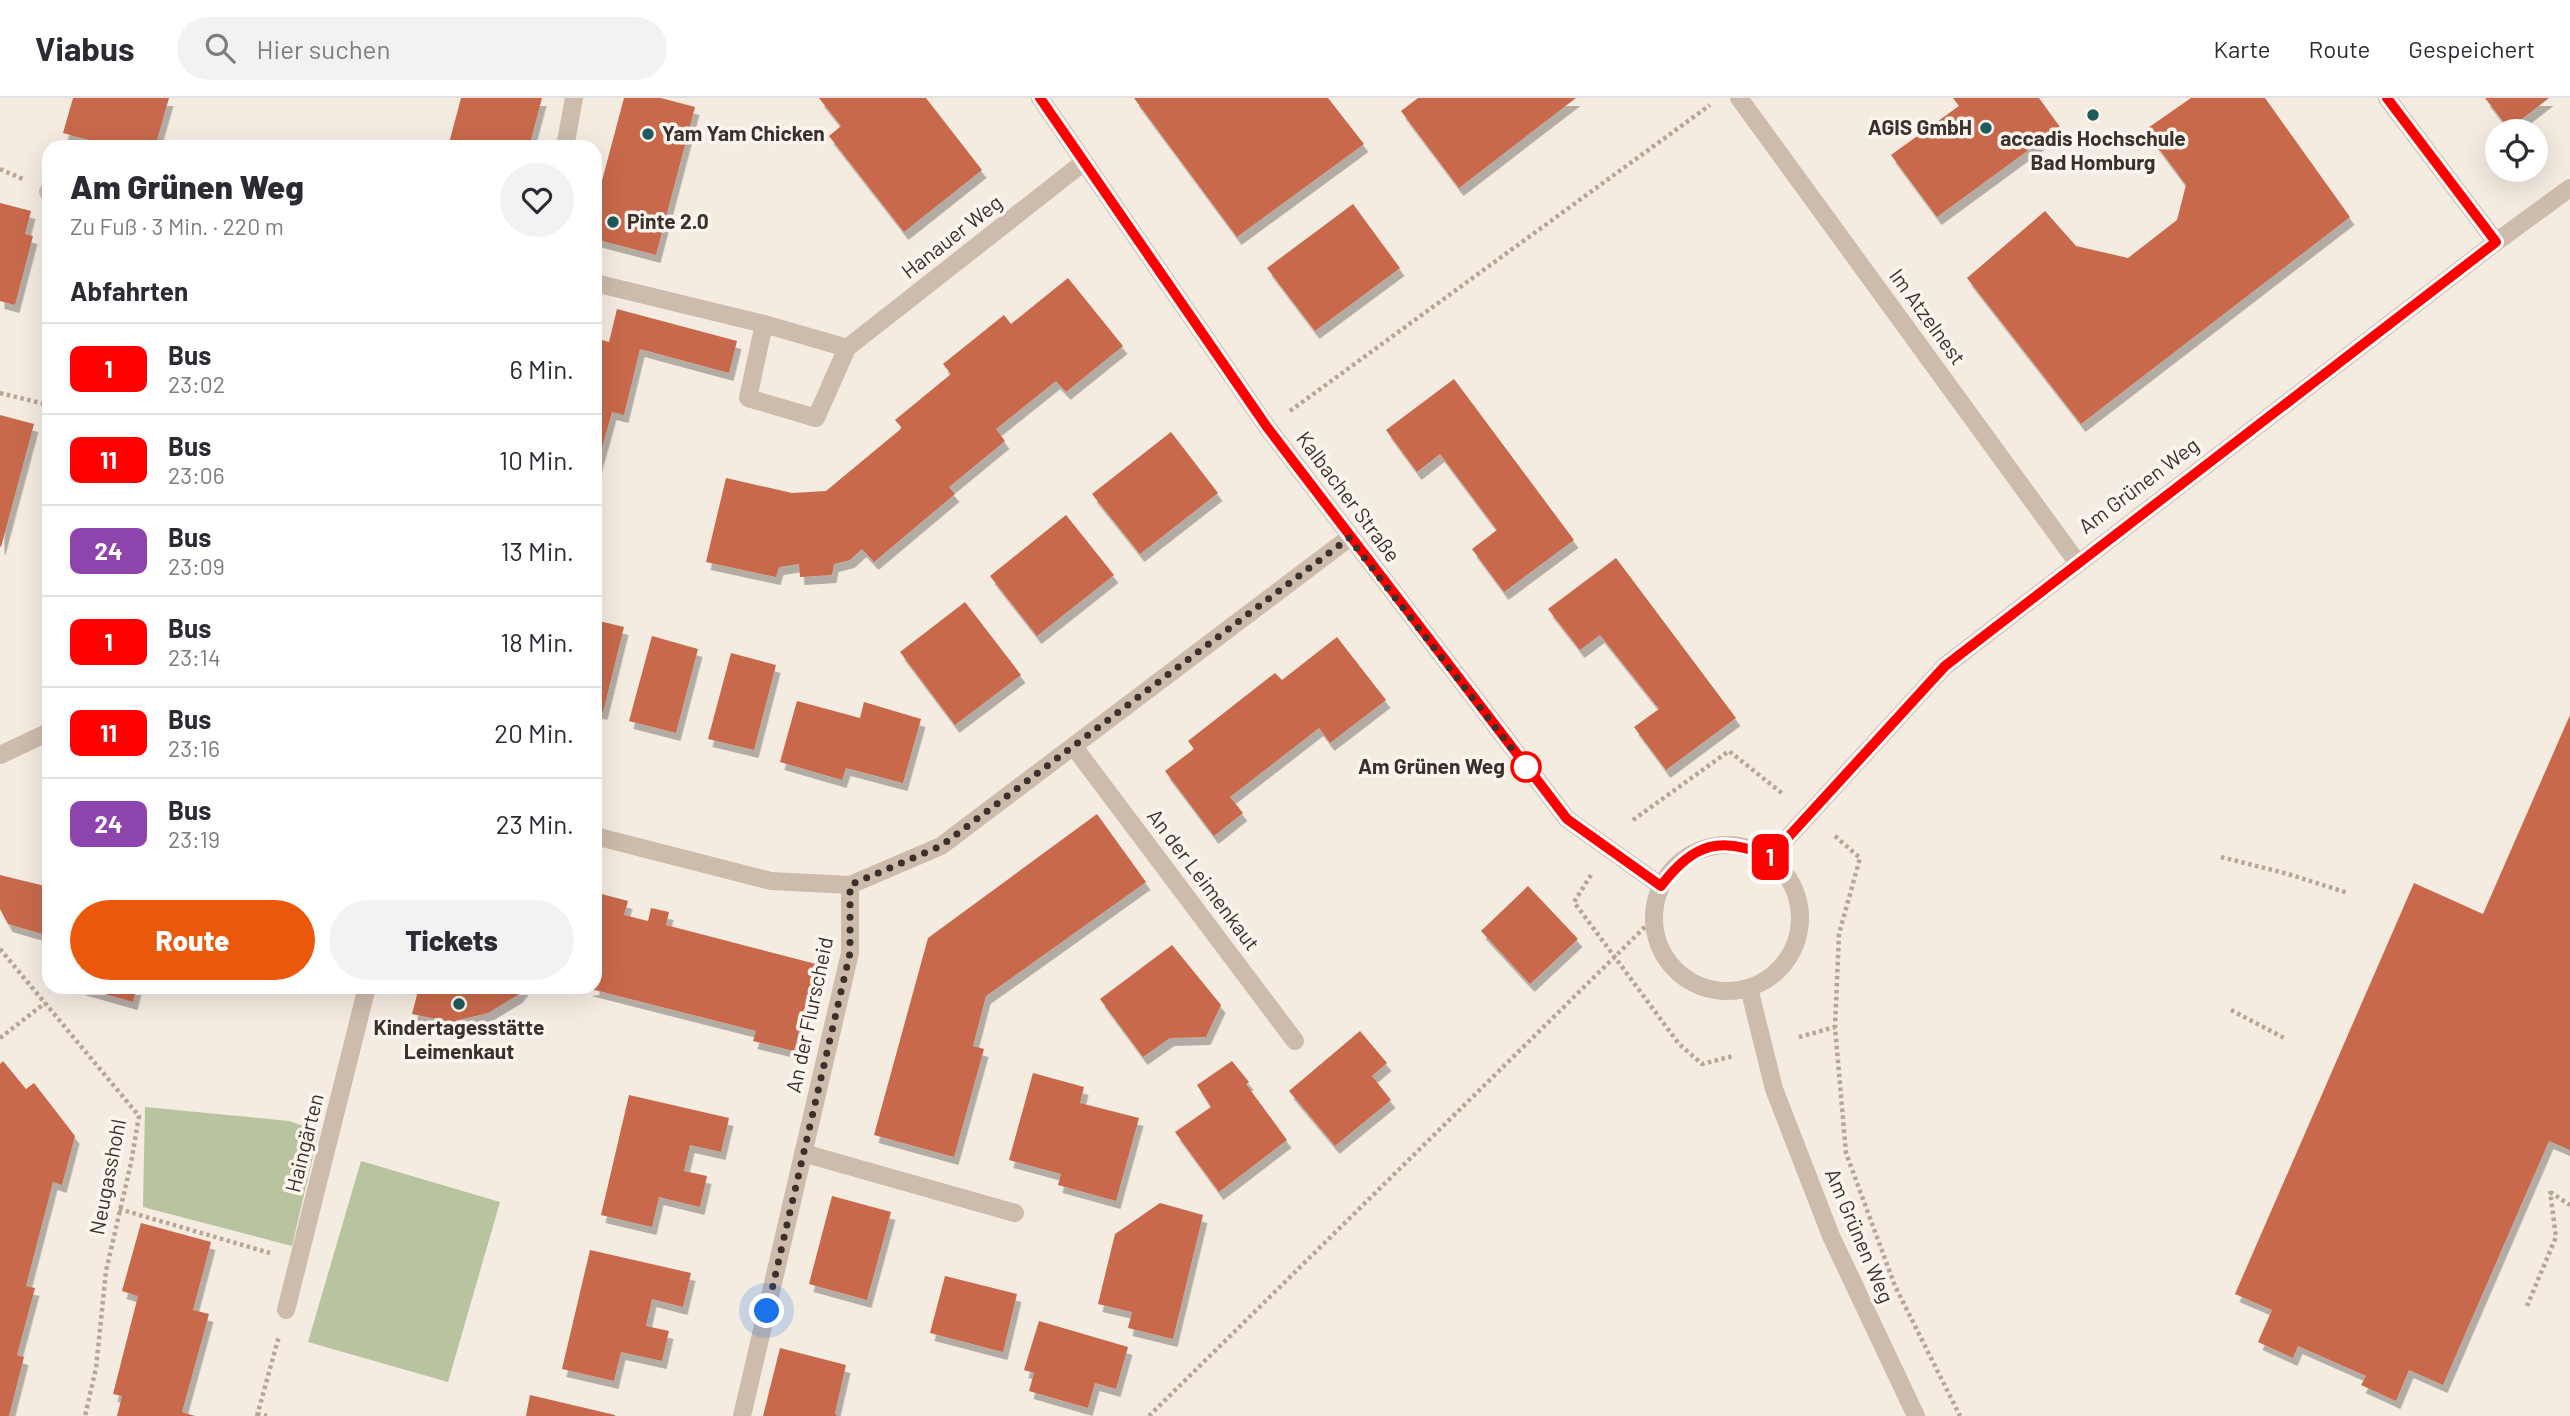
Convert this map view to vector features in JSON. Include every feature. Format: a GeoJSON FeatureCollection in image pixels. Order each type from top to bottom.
{"type":"FeatureCollection","features":[{"type":"Feature","properties":{"kind":"street"},"geometry":{"type":"LineString","coordinates":[[566,140],[574,98]]}},
{"type":"Feature","properties":{"kind":"street","name":"Kalbacher Straße"},"geometry":{"type":"LineString","coordinates":[[1040,98],[1267,427],[1349,538],[1567,819],[1661,886]]}},
{"type":"Feature","properties":{"kind":"street","name":"Im Atzelnest"},"geometry":{"type":"LineString","coordinates":[[1739,98],[2077,562]]}},
{"type":"Feature","properties":{"kind":"street"},"geometry":{"type":"LineString","coordinates":[[2387,98],[2496,242]]}},
{"type":"Feature","properties":{"kind":"street","name":"Hanauer Weg"},"geometry":{"type":"LineString","coordinates":[[764,324],[748,398],[816,418],[847,348],[1084,162]]}},
{"type":"Feature","properties":{"kind":"street","name":"Am Grünen Weg"},"geometry":{"type":"LineString","coordinates":[[1770,857],[1945,666],[2077,562],[2570,188]]}},
{"type":"Feature","properties":{"kind":"street"},"geometry":{"type":"LineString","coordinates":[[602,285],[764,324],[847,348]]}},
{"type":"Feature","properties":{"kind":"street"},"geometry":{"type":"LineString","coordinates":[[602,837],[771,881],[850,885],[941,846],[1349,538]]}},
{"type":"Feature","properties":{"kind":"street"},"geometry":{"type":"LineString","coordinates":[[0,755],[42,735]]}},
{"type":"Feature","properties":{"kind":"street","name":"An der Leimenkaut"},"geometry":{"type":"LineString","coordinates":[[1074,747],[1295,1041]]}},
{"type":"Feature","properties":{"kind":"street"},"geometry":{"type":"LineString","coordinates":[[1722,844],[1747,847],[1770,857],[1787,873],[1798,894],[1801,918],[1798,941],[1787,962],[1770,978],[1749,989],[1726,992],[1703,988],[1683,978],[1667,961],[1657,940],[1654,918],[1661,886],[1676,865],[1697,851],[1722,844]]}},
{"type":"Feature","properties":{"kind":"street","name":"An der Flurscheid"},"geometry":{"type":"LineString","coordinates":[[742,1416],[850,953],[850,885]]}},
{"type":"Feature","properties":{"kind":"street","name":"Am Grünen Weg"},"geometry":{"type":"LineString","coordinates":[[1749,989],[1774,1089],[1831,1236],[1916,1416]]}},
{"type":"Feature","properties":{"kind":"street","name":"Haingärten"},"geometry":{"type":"LineString","coordinates":[[286,1310],[365,994]]}},
{"type":"Feature","properties":{"kind":"street"},"geometry":{"type":"LineString","coordinates":[[803,1153],[1015,1213]]}},
{"type":"Feature","properties":{"kind":"path"},"geometry":{"type":"LineString","coordinates":[[1314,393],[1719,98]]}},
{"type":"Feature","properties":{"kind":"path"},"geometry":{"type":"LineString","coordinates":[[0,393],[42,403]]}},
{"type":"Feature","properties":{"kind":"path"},"geometry":{"type":"LineString","coordinates":[[1633,820],[1729,751],[1783,794]]}},
{"type":"Feature","properties":{"kind":"path"},"geometry":{"type":"LineString","coordinates":[[1835,836],[1860,858],[1839,934],[1835,1027],[1846,1153],[1895,1286],[1960,1416]]}},
{"type":"Feature","properties":{"kind":"path"},"geometry":{"type":"LineString","coordinates":[[2221,857],[2348,893]]}},
{"type":"Feature","properties":{"kind":"path"},"geometry":{"type":"LineString","coordinates":[[1591,875],[1574,902],[1616,955],[1679,1044],[1702,1064],[1733,1056]]}},
{"type":"Feature","properties":{"kind":"path"},"geometry":{"type":"LineString","coordinates":[[1149,1416],[1654,918]]}},
{"type":"Feature","properties":{"kind":"path","name":"Neugasshohl"},"geometry":{"type":"LineString","coordinates":[[0,949],[139,1116],[106,1271],[96,1368],[85,1416]]}},
{"type":"Feature","properties":{"kind":"path"},"geometry":{"type":"LineString","coordinates":[[0,1038],[45,1003]]}},
{"type":"Feature","properties":{"kind":"path"},"geometry":{"type":"LineString","coordinates":[[2231,1010],[2286,1039]]}},
{"type":"Feature","properties":{"kind":"path"},"geometry":{"type":"LineString","coordinates":[[1799,1037],[1835,1027]]}},
{"type":"Feature","properties":{"kind":"path"},"geometry":{"type":"LineString","coordinates":[[2527,1306],[2556,1237],[2550,1191],[2570,1205]]}},
{"type":"Feature","properties":{"kind":"path"},"geometry":{"type":"LineString","coordinates":[[119,1209],[299,1262]]}},
{"type":"Feature","properties":{"kind":"path"},"geometry":{"type":"LineString","coordinates":[[267,1416],[257,1415],[286,1310]]}},
{"type":"Feature","properties":{"kind":"green space"},"geometry":{"type":"Polygon","coordinates":[[[145,1107],[289,1121],[319,1131],[292,1246],[143,1207],[145,1107]]]}},
{"type":"Feature","properties":{"kind":"green space"},"geometry":{"type":"Polygon","coordinates":[[[361,1161],[500,1202],[448,1382],[308,1342],[361,1161]]]}},
{"type":"Feature","properties":{"kind":"building"},"geometry":{"type":"Polygon","coordinates":[[[73,98],[169,98],[157,140],[88,140],[63,133],[73,98]]]}},
{"type":"Feature","properties":{"kind":"building"},"geometry":{"type":"Polygon","coordinates":[[[461,98],[542,98],[531,140],[450,140],[461,98]]]}},
{"type":"Feature","properties":{"kind":"building"},"geometry":{"type":"Polygon","coordinates":[[[624,98],[661,98],[695,107],[656,255],[602,241],[602,181],[624,98]]]}},
{"type":"Feature","properties":{"kind":"building"},"geometry":{"type":"Polygon","coordinates":[[[819,98],[926,98],[982,170],[904,232],[829,136],[841,126],[819,98]]]}},
{"type":"Feature","properties":{"kind":"building"},"geometry":{"type":"Polygon","coordinates":[[[1134,98],[1328,98],[1364,144],[1237,237],[1134,98]]]}},
{"type":"Feature","properties":{"kind":"building"},"geometry":{"type":"Polygon","coordinates":[[[1418,98],[1576,98],[1459,188],[1401,111],[1418,98]]]}},
{"type":"Feature","properties":{"kind":"building"},"geometry":{"type":"Polygon","coordinates":[[[1953,98],[2039,98],[2060,127],[1937,217],[1891,155],[1959,106],[1953,98]]]}},
{"type":"Feature","properties":{"kind":"building"},"geometry":{"type":"Polygon","coordinates":[[[2191,98],[2265,98],[2350,217],[2081,424],[1967,278],[2045,211],[2076,246],[2128,258],[2177,220],[2186,185],[2145,130],[2191,98]]]}},
{"type":"Feature","properties":{"kind":"building"},"geometry":{"type":"Polygon","coordinates":[[[2485,98],[2549,98],[2522,119],[2501,119],[2485,98]]]}},
{"type":"Feature","properties":{"kind":"building"},"geometry":{"type":"Polygon","coordinates":[[[0,203],[31,211],[25,234],[33,236],[15,305],[0,301],[0,203]]]}},
{"type":"Feature","properties":{"kind":"building"},"geometry":{"type":"Polygon","coordinates":[[[1353,204],[1400,268],[1315,331],[1267,268],[1353,204]]]}},
{"type":"Feature","properties":{"kind":"building"},"geometry":{"type":"Polygon","coordinates":[[[1068,278],[1123,346],[1066,392],[1056,381],[996,429],[1005,441],[949,487],[955,494],[874,562],[862,549],[850,560],[834,564],[832,575],[800,577],[799,564],[779,567],[776,577],[706,562],[726,478],[792,493],[826,491],[902,428],[895,420],[951,374],[943,364],[1004,315],[1011,324],[1068,278]]]}},
{"type":"Feature","properties":{"kind":"building"},"geometry":{"type":"Polygon","coordinates":[[[617,309],[737,341],[729,373],[640,349],[624,415],[612,412],[602,448],[602,340],[609,342],[617,309]]]}},
{"type":"Feature","properties":{"kind":"building"},"geometry":{"type":"Polygon","coordinates":[[[1454,379],[1574,540],[1504,592],[1472,549],[1497,530],[1440,454],[1417,472],[1386,430],[1454,379]]]}},
{"type":"Feature","properties":{"kind":"building"},"geometry":{"type":"Polygon","coordinates":[[[0,415],[34,424],[1,547],[0,546],[0,415]]]}},
{"type":"Feature","properties":{"kind":"building"},"geometry":{"type":"Polygon","coordinates":[[[1171,432],[1218,493],[1140,554],[1092,494],[1171,432]]]}},
{"type":"Feature","properties":{"kind":"building"},"geometry":{"type":"Polygon","coordinates":[[[1066,515],[1114,575],[1037,636],[990,576],[1066,515]]]}},
{"type":"Feature","properties":{"kind":"building"},"geometry":{"type":"Polygon","coordinates":[[[1616,558],[1736,718],[1666,770],[1634,727],[1659,709],[1600,635],[1580,650],[1548,609],[1616,558]]]}},
{"type":"Feature","properties":{"kind":"building"},"geometry":{"type":"Polygon","coordinates":[[[965,602],[1021,675],[955,725],[900,652],[965,602]]]}},
{"type":"Feature","properties":{"kind":"building"},"geometry":{"type":"Polygon","coordinates":[[[602,622],[624,627],[602,712],[602,622]]]}},
{"type":"Feature","properties":{"kind":"building"},"geometry":{"type":"Polygon","coordinates":[[[652,636],[698,649],[676,733],[629,721],[652,636]]]}},
{"type":"Feature","properties":{"kind":"building"},"geometry":{"type":"Polygon","coordinates":[[[1337,637],[1386,700],[1330,743],[1319,728],[1230,797],[1243,813],[1214,836],[1165,771],[1194,749],[1188,741],[1275,673],[1282,680],[1337,637]]]}},
{"type":"Feature","properties":{"kind":"building"},"geometry":{"type":"Polygon","coordinates":[[[731,653],[776,665],[754,750],[708,739],[731,653]]]}},
{"type":"Feature","properties":{"kind":"building"},"geometry":{"type":"Polygon","coordinates":[[[797,701],[860,718],[864,702],[921,719],[903,783],[846,768],[842,780],[780,762],[797,701]]]}},
{"type":"Feature","properties":{"kind":"building"},"geometry":{"type":"Polygon","coordinates":[[[2570,715],[2570,1150],[2549,1141],[2443,1385],[2409,1370],[2396,1401],[2361,1385],[2366,1376],[2298,1346],[2293,1358],[2258,1342],[2272,1310],[2235,1294],[2414,883],[2483,914],[2570,715]]]}},
{"type":"Feature","properties":{"kind":"building"},"geometry":{"type":"Polygon","coordinates":[[[1097,814],[1146,882],[986,996],[973,1046],[984,1049],[954,1157],[874,1135],[928,938],[1097,814]]]}},
{"type":"Feature","properties":{"kind":"building"},"geometry":{"type":"Polygon","coordinates":[[[0,875],[42,885],[42,934],[8,924],[0,909],[0,875]]]}},
{"type":"Feature","properties":{"kind":"building"},"geometry":{"type":"Polygon","coordinates":[[[1528,886],[1578,939],[1530,984],[1481,931],[1528,886]]]}},
{"type":"Feature","properties":{"kind":"building"},"geometry":{"type":"Polygon","coordinates":[[[602,894],[628,901],[624,915],[648,921],[651,908],[669,912],[666,925],[816,964],[794,1051],[753,1041],[756,1031],[602,992],[602,894]]]}},
{"type":"Feature","properties":{"kind":"building"},"geometry":{"type":"Polygon","coordinates":[[[1172,945],[1221,1005],[1206,1037],[1170,1038],[1143,1057],[1100,999],[1172,945]]]}},
{"type":"Feature","properties":{"kind":"building"},"geometry":{"type":"Polygon","coordinates":[[[105,994],[135,994],[133,1002],[105,994]]]}},
{"type":"Feature","properties":{"kind":"building","name":"Kindertagesstätte Leimenkaut"},"geometry":{"type":"Polygon","coordinates":[[[417,994],[519,994],[488,1013],[451,1022],[412,1014],[417,994]]]}},
{"type":"Feature","properties":{"kind":"building"},"geometry":{"type":"Polygon","coordinates":[[[1360,1031],[1387,1063],[1372,1076],[1391,1100],[1335,1146],[1289,1091],[1360,1031]]]}},
{"type":"Feature","properties":{"kind":"building"},"geometry":{"type":"Polygon","coordinates":[[[3,1061],[26,1089],[34,1083],[75,1136],[62,1185],[53,1182],[26,1286],[35,1288],[17,1355],[24,1357],[9,1416],[0,1416],[0,1064],[3,1061]]]}},
{"type":"Feature","properties":{"kind":"building"},"geometry":{"type":"Polygon","coordinates":[[[1232,1061],[1287,1140],[1219,1192],[1175,1132],[1211,1107],[1197,1085],[1232,1061]]]}},
{"type":"Feature","properties":{"kind":"building"},"geometry":{"type":"Polygon","coordinates":[[[1033,1073],[1084,1087],[1080,1103],[1139,1118],[1116,1201],[1058,1185],[1061,1174],[1009,1160],[1033,1073]]]}},
{"type":"Feature","properties":{"kind":"building"},"geometry":{"type":"Polygon","coordinates":[[[629,1095],[729,1118],[721,1152],[690,1145],[684,1171],[707,1176],[700,1207],[659,1197],[652,1227],[601,1215],[629,1095]]]}},
{"type":"Feature","properties":{"kind":"building"},"geometry":{"type":"Polygon","coordinates":[[[832,1196],[891,1212],[867,1300],[809,1284],[832,1196]]]}},
{"type":"Feature","properties":{"kind":"building"},"geometry":{"type":"Polygon","coordinates":[[[1160,1203],[1203,1215],[1173,1339],[1128,1328],[1132,1312],[1098,1304],[1115,1234],[1160,1203]]]}},
{"type":"Feature","properties":{"kind":"building"},"geometry":{"type":"Polygon","coordinates":[[[141,1223],[211,1242],[193,1310],[209,1314],[182,1412],[195,1416],[117,1416],[122,1396],[113,1394],[138,1296],[122,1291],[141,1223]]]}},
{"type":"Feature","properties":{"kind":"building"},"geometry":{"type":"Polygon","coordinates":[[[590,1250],[691,1273],[683,1307],[652,1299],[646,1326],[669,1331],[662,1361],[621,1352],[614,1381],[562,1369],[590,1250]]]}},
{"type":"Feature","properties":{"kind":"building"},"geometry":{"type":"Polygon","coordinates":[[[945,1276],[1017,1294],[1003,1352],[930,1333],[945,1276]]]}},
{"type":"Feature","properties":{"kind":"building"},"geometry":{"type":"Polygon","coordinates":[[[1039,1321],[1128,1347],[1116,1389],[1095,1383],[1088,1408],[1029,1391],[1034,1373],[1024,1370],[1039,1321]]]}},
{"type":"Feature","properties":{"kind":"building"},"geometry":{"type":"Polygon","coordinates":[[[780,1348],[846,1365],[835,1413],[837,1416],[763,1416],[780,1348]]]}},
{"type":"Feature","properties":{"kind":"building"},"geometry":{"type":"Polygon","coordinates":[[[530,1395],[615,1415],[615,1416],[526,1416],[530,1395]]]}},
{"type":"Feature","properties":{"kind":"bus line","name":"1"},"geometry":{"type":"LineString","coordinates":[[1040,98],[1267,427],[1349,538],[1567,819],[1661,886],[1676,865],[1697,851],[1722,844],[1747,847],[1770,857],[1945,666],[2496,242],[2387,98]]}},
{"type":"Feature","properties":{"kind":"place","name":"accadis Hochschule Bad Homburg"},"geometry":{"type":"Point","coordinates":[2093,115]}},
{"type":"Feature","properties":{"kind":"place","name":"AGIS GmbH"},"geometry":{"type":"Point","coordinates":[1986,128]}},
{"type":"Feature","properties":{"kind":"place","name":"Yam Yam Chicken"},"geometry":{"type":"Point","coordinates":[648,134]}},
{"type":"Feature","properties":{"kind":"place","name":"Pinte 2.0"},"geometry":{"type":"Point","coordinates":[613,222]}},
{"type":"Feature","properties":{"kind":"place","name":"Am Grünen Weg"},"geometry":{"type":"Point","coordinates":[1526,767]}},
{"type":"Feature","properties":{"kind":"place","name":"Kindertagesstätte Leimenkaut"},"geometry":{"type":"Point","coordinates":[459,1004]}},
{"type":"Feature","properties":{"kind":"route"},"geometry":{"type":"LineString","coordinates":[[767,1311],[850,953],[850,885],[941,846],[1349,538],[1526,767]]}}]}
